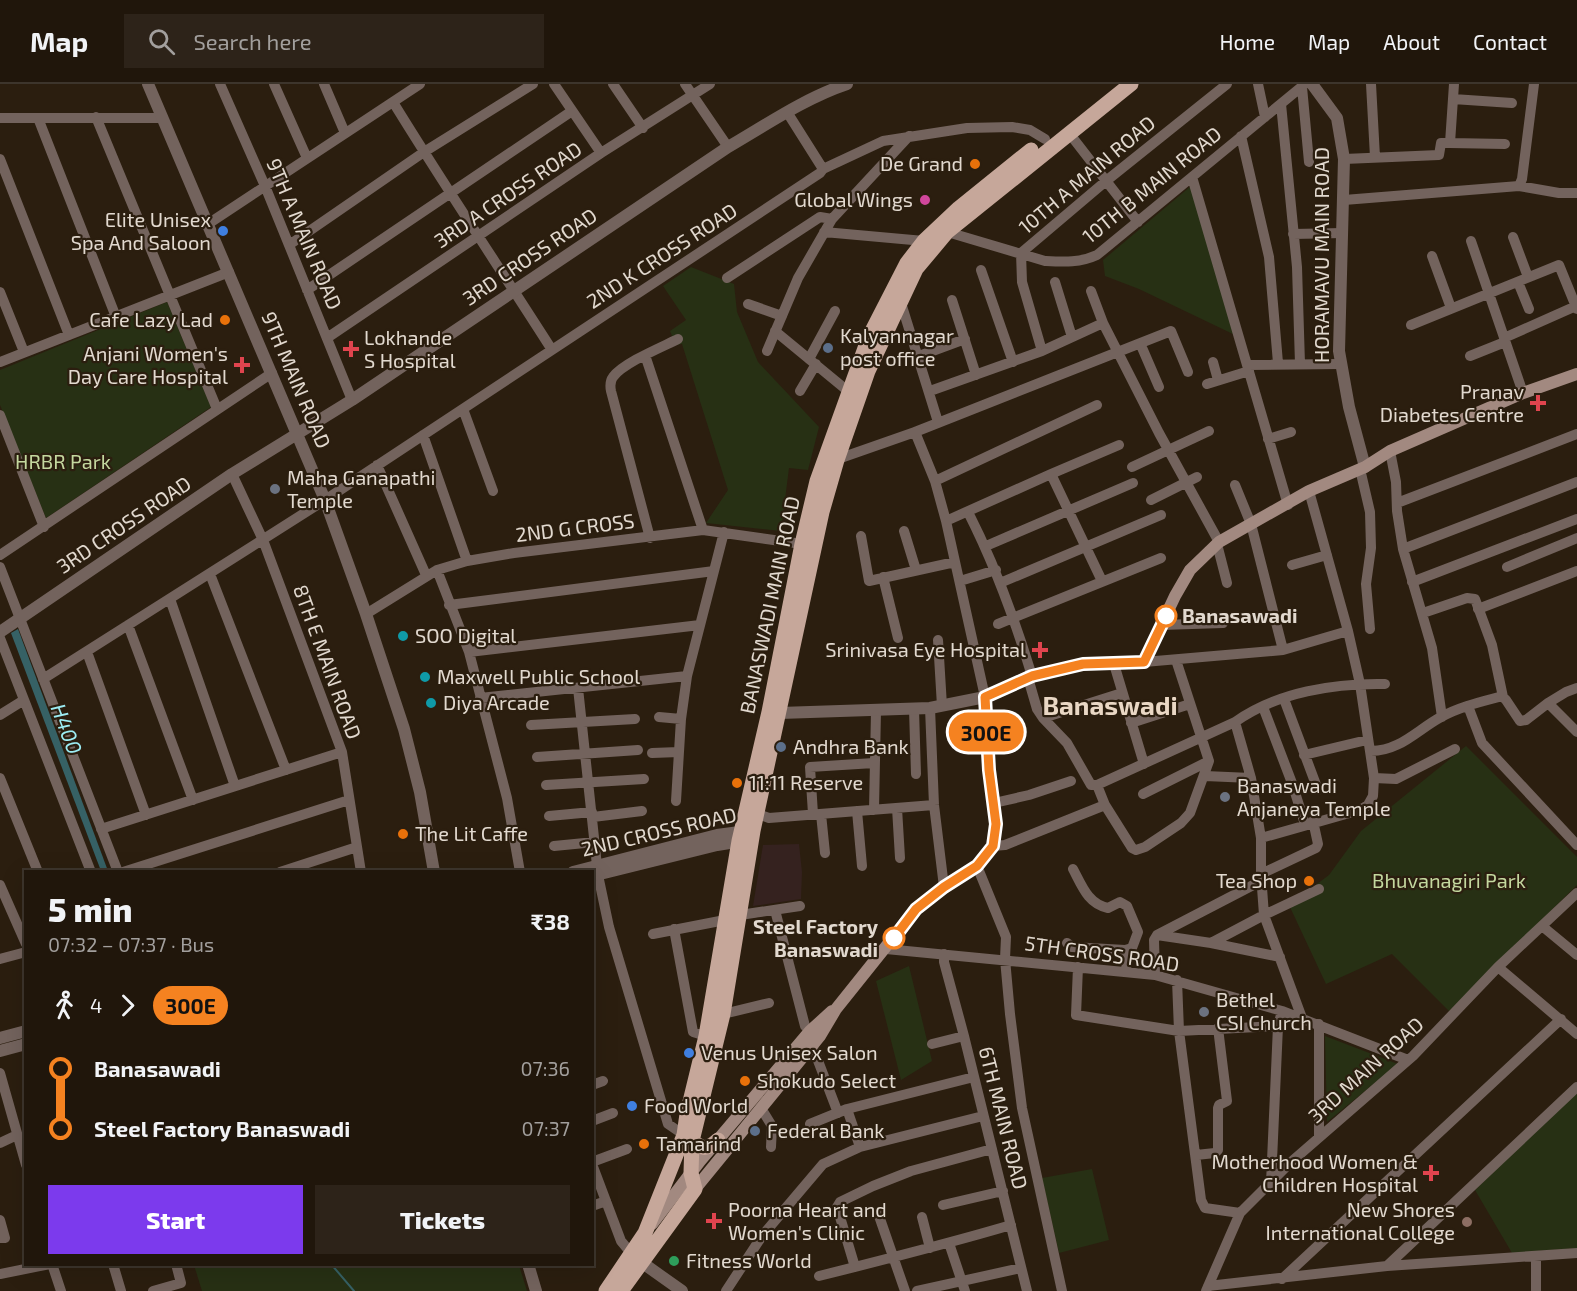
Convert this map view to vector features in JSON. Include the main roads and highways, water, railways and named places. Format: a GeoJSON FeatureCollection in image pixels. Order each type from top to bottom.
{"type":"FeatureCollection","features":[{"type":"Feature","properties":{"kind":"main road","name":"BANASWADI MAIN ROAD"},"geometry":{"type":"LineString","coordinates":[[752,815],[801,544],[817,481],[831,459],[868,371],[916,269],[941,230],[1114,84]]}},
{"type":"Feature","properties":{"kind":"main road","name":"BANASWADI MAIN ROAD"},"geometry":{"type":"LineString","coordinates":[[695,1189],[691,1173],[687,1114],[705,1036],[725,920],[780,713],[831,459],[849,392],[869,337],[907,263],[924,241],[1131,84]]}},
{"type":"Feature","properties":{"kind":"main road","name":"BANASWADI MAIN ROAD"},"geometry":{"type":"LineString","coordinates":[[606,1291],[695,1189],[826,1028],[836,1009],[916,909],[944,887],[977,866],[993,846],[996,836],[985,697],[1030,677],[1083,664],[1144,662],[1190,570],[1218,543],[1309,491],[1363,468],[1390,451],[1523,393],[1577,374]]}},
{"type":"Feature","properties":{"kind":"main road","name":"BANASWADI MAIN ROAD"},"geometry":{"type":"LineString","coordinates":[[621,1291],[688,1138],[723,1014],[741,915],[747,835]]}},
{"type":"Feature","properties":{"kind":"main road","name":"BANASWADI MAIN ROAD"},"geometry":{"type":"LineString","coordinates":[[645,1233],[691,1173],[810,1031],[836,1009]]}},
{"type":"Feature","properties":{"kind":"main road"},"geometry":{"type":"LineString","coordinates":[[688,1138],[704,1148],[710,1147],[718,1140]]}},
{"type":"Feature","properties":{"kind":"water"},"geometry":{"type":"Polygon","coordinates":[[[18,629],[108,870],[101,870],[11,633],[18,629]]]}},
{"type":"Feature","properties":{"kind":"waterway","name":"H400"},"geometry":{"type":"LineString","coordinates":[[333,1266],[354,1291]]}},
{"type":"Feature","properties":{"kind":"place","name":"De Grand"},"geometry":{"type":"Point","coordinates":[975,164]}},
{"type":"Feature","properties":{"kind":"place","name":"Global Wings"},"geometry":{"type":"Point","coordinates":[925,200]}},
{"type":"Feature","properties":{"kind":"place","name":"Elite Unisex Spa And Saloon"},"geometry":{"type":"Point","coordinates":[223,231]}},
{"type":"Feature","properties":{"kind":"place","name":"Cafe Lazy Lad"},"geometry":{"type":"Point","coordinates":[225,320]}},
{"type":"Feature","properties":{"kind":"place","name":"Kalyannagar post office"},"geometry":{"type":"Point","coordinates":[828,348]}},
{"type":"Feature","properties":{"kind":"place","name":"Lokhande S Hospital"},"geometry":{"type":"Point","coordinates":[351,349]}},
{"type":"Feature","properties":{"kind":"place","name":"Anjani Women's Day Care Hospital"},"geometry":{"type":"Point","coordinates":[242,365]}},
{"type":"Feature","properties":{"kind":"place","name":"Pranav Diabetes Centre"},"geometry":{"type":"Point","coordinates":[1538,403]}},
{"type":"Feature","properties":{"kind":"place","name":"Maha Ganapathi Temple"},"geometry":{"type":"Point","coordinates":[275,489]}},
{"type":"Feature","properties":{"kind":"place","name":"Banasawadi"},"geometry":{"type":"Point","coordinates":[1166,616]}},
{"type":"Feature","properties":{"kind":"place","name":"SOO Digital"},"geometry":{"type":"Point","coordinates":[403,636]}},
{"type":"Feature","properties":{"kind":"place","name":"Srinivasa Eye Hospital"},"geometry":{"type":"Point","coordinates":[1040,650]}},
{"type":"Feature","properties":{"kind":"place","name":"Maxwell Public School"},"geometry":{"type":"Point","coordinates":[425,677]}},
{"type":"Feature","properties":{"kind":"place","name":"Diya Arcade"},"geometry":{"type":"Point","coordinates":[431,703]}},
{"type":"Feature","properties":{"kind":"place","name":"Andhra Bank"},"geometry":{"type":"Point","coordinates":[781,747]}},
{"type":"Feature","properties":{"kind":"place","name":"11:11 Reserve"},"geometry":{"type":"Point","coordinates":[737,783]}},
{"type":"Feature","properties":{"kind":"place","name":"Banaswadi Anjaneya Temple"},"geometry":{"type":"Point","coordinates":[1225,797]}},
{"type":"Feature","properties":{"kind":"place","name":"The Lit Caffe"},"geometry":{"type":"Point","coordinates":[403,834]}},
{"type":"Feature","properties":{"kind":"place","name":"Tea Shop"},"geometry":{"type":"Point","coordinates":[1309,881]}},
{"type":"Feature","properties":{"kind":"place","name":"Steel Factory Banaswadi"},"geometry":{"type":"Point","coordinates":[894,938]}},
{"type":"Feature","properties":{"kind":"place","name":"Bethel CSI Church"},"geometry":{"type":"Point","coordinates":[1204,1012]}},
{"type":"Feature","properties":{"kind":"place","name":"Venus Unisex Salon"},"geometry":{"type":"Point","coordinates":[689,1053]}},
{"type":"Feature","properties":{"kind":"place","name":"Shokudo Select"},"geometry":{"type":"Point","coordinates":[745,1081]}},
{"type":"Feature","properties":{"kind":"place","name":"Food World"},"geometry":{"type":"Point","coordinates":[632,1106]}},
{"type":"Feature","properties":{"kind":"place","name":"Federal Bank"},"geometry":{"type":"Point","coordinates":[755,1131]}},
{"type":"Feature","properties":{"kind":"place","name":"Tamarind"},"geometry":{"type":"Point","coordinates":[644,1144]}},
{"type":"Feature","properties":{"kind":"place","name":"Motherhood Women & Children Hospital"},"geometry":{"type":"Point","coordinates":[1431,1173]}},
{"type":"Feature","properties":{"kind":"place","name":"Poorna Heart and Women's Clinic"},"geometry":{"type":"Point","coordinates":[714,1221]}},
{"type":"Feature","properties":{"kind":"place","name":"New Shores International College"},"geometry":{"type":"Point","coordinates":[1467,1222]}},
{"type":"Feature","properties":{"kind":"place","name":"Fitness World"},"geometry":{"type":"Point","coordinates":[674,1261]}},
{"type":"Feature","properties":{"kind":"district","name":"Banaswadi"},"geometry":{"type":"Point","coordinates":[1110,706]}},
{"type":"Feature","properties":{"kind":"park label","name":"HRBR Park"},"geometry":{"type":"Point","coordinates":[63,462]}},
{"type":"Feature","properties":{"kind":"park label","name":"Bhuvanagiri Park"},"geometry":{"type":"Point","coordinates":[1449,881]}}]}
